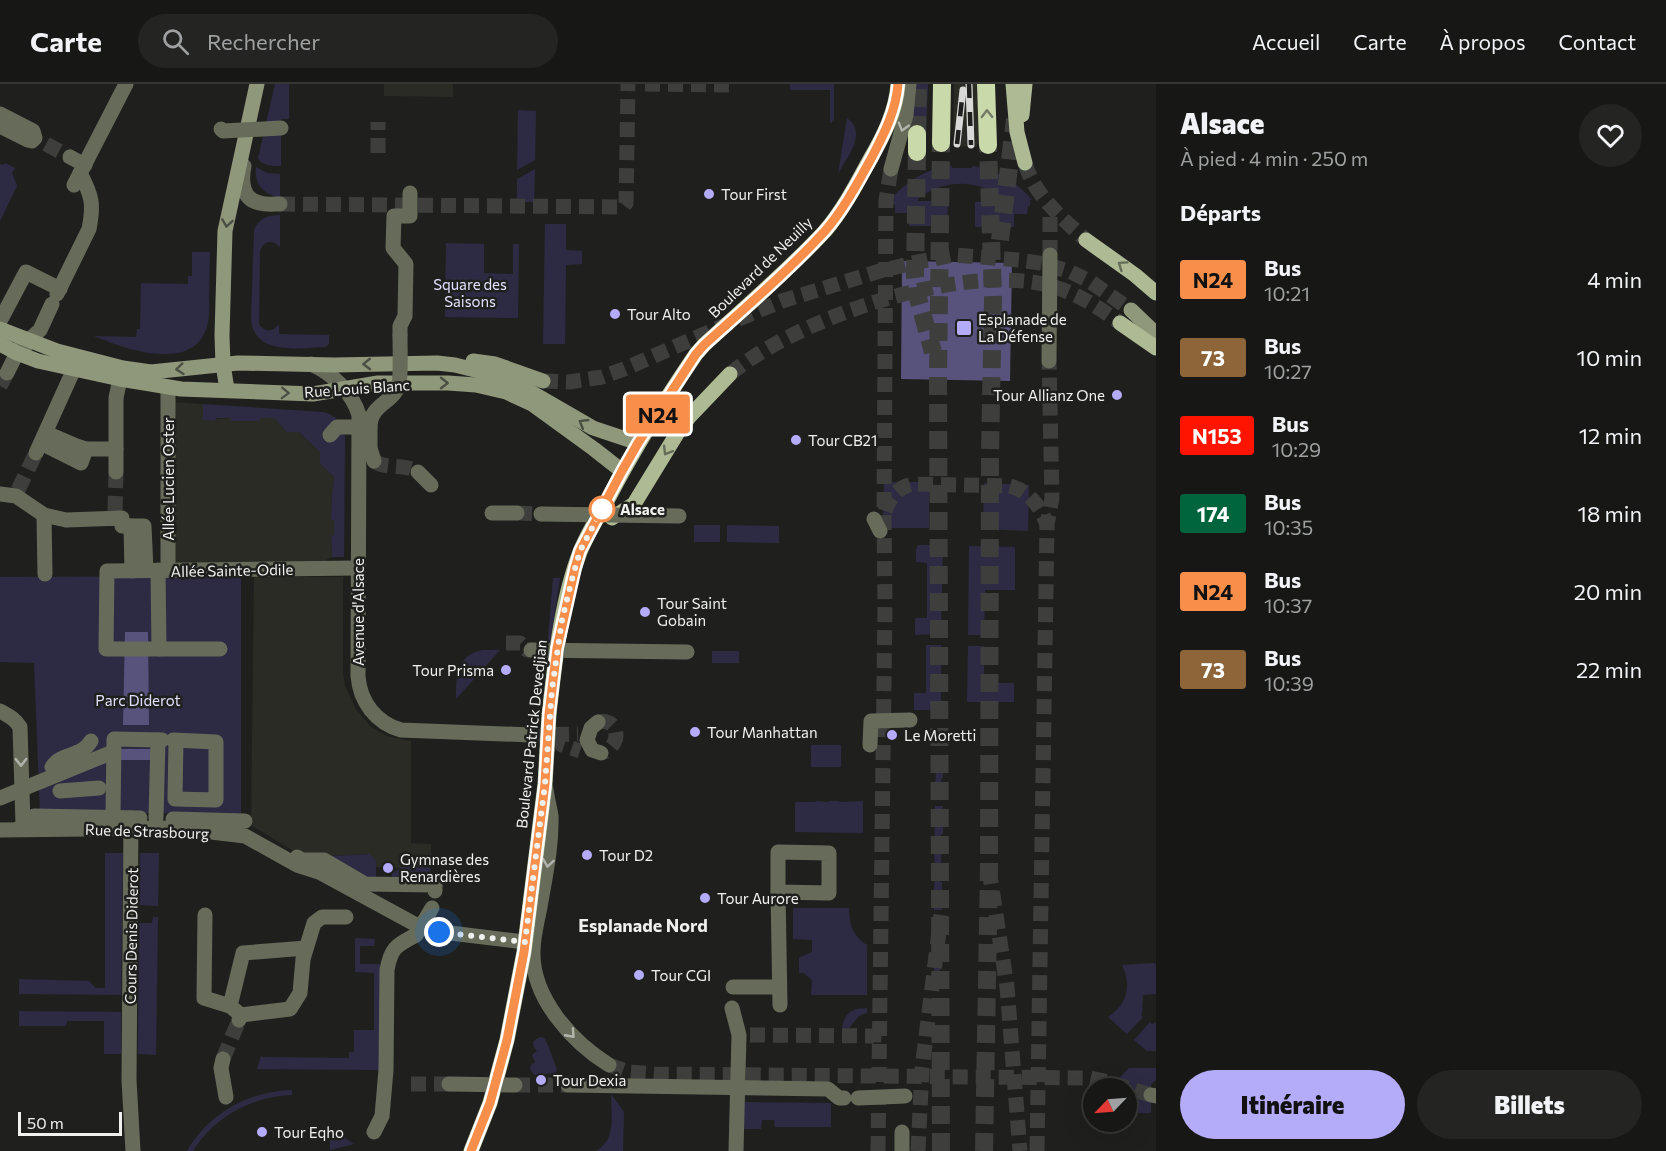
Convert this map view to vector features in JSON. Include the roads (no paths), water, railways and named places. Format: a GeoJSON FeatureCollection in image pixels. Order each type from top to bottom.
{"type":"FeatureCollection","features":[{"type":"Feature","properties":{"kind":"highway"},"geometry":{"type":"LineString","coordinates":[[941,143],[942,84]]}},
{"type":"Feature","properties":{"kind":"highway"},"geometry":{"type":"LineString","coordinates":[[986,84],[988,145]]}},
{"type":"Feature","properties":{"kind":"main road"},"geometry":{"type":"LineString","coordinates":[[227,390],[223,364],[225,231],[257,84]]}},
{"type":"Feature","properties":{"kind":"main road","name":"Boulevard de Neuilly"},"geometry":{"type":"LineString","coordinates":[[592,529],[638,443],[687,367],[704,345],[779,276],[835,218],[890,121],[896,102],[898,84]]}},
{"type":"Feature","properties":{"kind":"main road"},"geometry":{"type":"LineString","coordinates":[[1013,84],[1017,132],[1024,163]]}},
{"type":"Feature","properties":{"kind":"main road"},"geometry":{"type":"LineString","coordinates":[[1017,132],[1022,115],[1025,84]]}},
{"type":"Feature","properties":{"kind":"main road"},"geometry":{"type":"LineString","coordinates":[[1086,240],[1156,293]]}},
{"type":"Feature","properties":{"kind":"main road"},"geometry":{"type":"LineString","coordinates":[[1131,310],[1156,334]]}},
{"type":"Feature","properties":{"kind":"main road"},"geometry":{"type":"LineString","coordinates":[[1120,323],[1156,348]]}},
{"type":"Feature","properties":{"kind":"main road","name":"Rue Louis Blanc"},"geometry":{"type":"LineString","coordinates":[[0,329],[57,351],[123,368],[151,372],[223,364],[447,363],[503,379],[529,391],[593,428],[638,443]]}},
{"type":"Feature","properties":{"kind":"main road","name":"Rue Louis Blanc"},"geometry":{"type":"LineString","coordinates":[[0,344],[38,361],[168,387],[313,394],[378,383],[476,385],[520,397],[546,413],[622,471]]}},
{"type":"Feature","properties":{"kind":"main road","name":"Rue Louis Blanc"},"geometry":{"type":"LineString","coordinates":[[422,363],[456,360],[483,362],[543,381]]}},
{"type":"Feature","properties":{"kind":"main road"},"geometry":{"type":"LineString","coordinates":[[592,529],[634,504],[689,417],[730,374]]}},
{"type":"Feature","properties":{"kind":"main road","name":"Boulevard Patrick Devedjian"},"geometry":{"type":"LineString","coordinates":[[471,1151],[490,1103],[507,1040],[525,942],[545,784],[549,714],[557,648],[580,551],[592,529]]}},
{"type":"Feature","properties":{"kind":"street"},"geometry":{"type":"LineString","coordinates":[[80,174],[126,84]]}},
{"type":"Feature","properties":{"kind":"street"},"geometry":{"type":"LineString","coordinates":[[891,169],[906,115],[909,84]]}},
{"type":"Feature","properties":{"kind":"street"},"geometry":{"type":"LineString","coordinates":[[0,114],[33,131],[41,141],[28,140],[0,126]]}},
{"type":"Feature","properties":{"kind":"street"},"geometry":{"type":"LineString","coordinates":[[221,129],[223,131],[281,128]]}},
{"type":"Feature","properties":{"kind":"street"},"geometry":{"type":"LineString","coordinates":[[244,139],[247,157],[242,182],[246,194],[259,203],[280,204]]}},
{"type":"Feature","properties":{"kind":"street"},"geometry":{"type":"LineString","coordinates":[[7,373],[21,345],[25,347],[40,330],[89,229],[91,195],[70,158]]}},
{"type":"Feature","properties":{"kind":"street"},"geometry":{"type":"LineString","coordinates":[[374,461],[370,448],[370,419],[374,411],[395,392],[399,384],[400,326],[405,316],[406,264],[393,248],[394,216],[410,216],[410,193]]}},
{"type":"Feature","properties":{"kind":"street"},"geometry":{"type":"LineString","coordinates":[[1049,361],[1050,255]]}},
{"type":"Feature","properties":{"kind":"street"},"geometry":{"type":"LineString","coordinates":[[0,321],[26,272],[56,296]]}},
{"type":"Feature","properties":{"kind":"street","name":"Avenue d'Alsace"},"geometry":{"type":"LineString","coordinates":[[311,364],[328,374],[344,390],[357,408],[360,422],[358,683],[365,702],[379,720],[390,727],[406,731],[531,735]]}},
{"type":"Feature","properties":{"kind":"street"},"geometry":{"type":"LineString","coordinates":[[74,369],[41,443],[81,462],[86,448],[117,449]]}},
{"type":"Feature","properties":{"kind":"street"},"geometry":{"type":"LineString","coordinates":[[116,472],[116,398],[120,379]]}},
{"type":"Feature","properties":{"kind":"street","name":"Allée Lucien Oster"},"geometry":{"type":"LineString","coordinates":[[152,573],[168,387]]}},
{"type":"Feature","properties":{"kind":"street"},"geometry":{"type":"LineString","coordinates":[[331,427],[370,427]]}},
{"type":"Feature","properties":{"kind":"street"},"geometry":{"type":"LineString","coordinates":[[418,472],[432,485]]}},
{"type":"Feature","properties":{"kind":"street"},"geometry":{"type":"LineString","coordinates":[[0,495],[17,493],[44,515],[66,520],[115,515],[122,518],[122,526],[138,526],[152,573],[159,649],[220,649]]}},
{"type":"Feature","properties":{"kind":"street"},"geometry":{"type":"LineString","coordinates":[[492,513],[518,513]]}},
{"type":"Feature","properties":{"kind":"street"},"geometry":{"type":"LineString","coordinates":[[541,514],[680,516]]}},
{"type":"Feature","properties":{"kind":"street"},"geometry":{"type":"LineString","coordinates":[[44,515],[45,574]]}},
{"type":"Feature","properties":{"kind":"street","name":"Allée Sainte-Odile"},"geometry":{"type":"LineString","coordinates":[[159,649],[106,649],[106,571],[152,573],[358,568]]}},
{"type":"Feature","properties":{"kind":"street"},"geometry":{"type":"LineString","coordinates":[[531,650],[687,652]]}},
{"type":"Feature","properties":{"kind":"street"},"geometry":{"type":"LineString","coordinates":[[1,712],[12,717],[20,728],[23,824],[19,829]]}},
{"type":"Feature","properties":{"kind":"street"},"geometry":{"type":"LineString","coordinates":[[870,746],[872,721],[910,720]]}},
{"type":"Feature","properties":{"kind":"street"},"geometry":{"type":"LineString","coordinates":[[589,728],[587,740],[591,751]]}},
{"type":"Feature","properties":{"kind":"street"},"geometry":{"type":"LineString","coordinates":[[113,817],[114,739],[167,740],[216,742],[216,800],[175,799],[167,740]]}},
{"type":"Feature","properties":{"kind":"street"},"geometry":{"type":"LineString","coordinates":[[156,818],[167,740]]}},
{"type":"Feature","properties":{"kind":"street"},"geometry":{"type":"LineString","coordinates":[[0,798],[22,789],[60,766],[91,741]]}},
{"type":"Feature","properties":{"kind":"street"},"geometry":{"type":"LineString","coordinates":[[60,766],[114,752]]}},
{"type":"Feature","properties":{"kind":"street"},"geometry":{"type":"LineString","coordinates":[[60,766],[67,790],[99,788]]}},
{"type":"Feature","properties":{"kind":"street"},"geometry":{"type":"LineString","coordinates":[[545,784],[551,816],[549,856],[533,949],[534,970],[544,994],[564,1026],[582,1046],[609,1065]]}},
{"type":"Feature","properties":{"kind":"street"},"geometry":{"type":"LineString","coordinates":[[34,816],[113,817],[131,823],[156,818],[245,824],[302,860],[324,860],[365,884],[435,885],[435,891]]}},
{"type":"Feature","properties":{"kind":"street","name":"Rue de Strasbourg"},"geometry":{"type":"LineString","coordinates":[[0,830],[131,823],[178,828],[245,824],[297,865],[319,873],[422,928],[525,942]]}},
{"type":"Feature","properties":{"kind":"street","name":"Cours Denis Diderot"},"geometry":{"type":"LineString","coordinates":[[131,823],[129,1080],[133,1151]]}},
{"type":"Feature","properties":{"kind":"street"},"geometry":{"type":"LineString","coordinates":[[778,892],[780,1005]]}},
{"type":"Feature","properties":{"kind":"street"},"geometry":{"type":"LineString","coordinates":[[374,1132],[382,1116],[386,1070],[388,960],[396,945],[416,935],[432,908]]}},
{"type":"Feature","properties":{"kind":"street"},"geometry":{"type":"LineString","coordinates":[[205,915],[204,998],[236,1014],[290,1009],[300,993],[303,959],[314,923],[322,918],[346,917]]}},
{"type":"Feature","properties":{"kind":"street"},"geometry":{"type":"LineString","coordinates":[[236,1014],[243,953],[306,948]]}},
{"type":"Feature","properties":{"kind":"street"},"geometry":{"type":"LineString","coordinates":[[733,987],[779,987]]}},
{"type":"Feature","properties":{"kind":"street"},"geometry":{"type":"LineString","coordinates":[[732,1008],[744,1035],[738,1088],[736,1145]]}},
{"type":"Feature","properties":{"kind":"street"},"geometry":{"type":"LineString","coordinates":[[224,1059],[221,1068],[226,1097]]}},
{"type":"Feature","properties":{"kind":"street"},"geometry":{"type":"LineString","coordinates":[[449,1084],[515,1085]]}},
{"type":"Feature","properties":{"kind":"street"},"geometry":{"type":"LineString","coordinates":[[568,1085],[828,1089],[838,1098],[862,1094],[906,1096]]}},
{"type":"Feature","properties":{"kind":"street"},"geometry":{"type":"LineString","coordinates":[[902,1132],[902,1151]]}},
{"type":"Feature","properties":{"kind":"tunnel"},"geometry":{"type":"LineString","coordinates":[[280,204],[623,207],[626,203],[628,84]]}},
{"type":"Feature","properties":{"kind":"tunnel"},"geometry":{"type":"LineString","coordinates":[[645,84],[730,84]]}},
{"type":"Feature","properties":{"kind":"tunnel"},"geometry":{"type":"LineString","coordinates":[[917,134],[918,84]]}},
{"type":"Feature","properties":{"kind":"tunnel"},"geometry":{"type":"LineString","coordinates":[[1000,240],[1015,119]]}},
{"type":"Feature","properties":{"kind":"tunnel"},"geometry":{"type":"LineString","coordinates":[[378,122],[378,153]]}},
{"type":"Feature","properties":{"kind":"tunnel"},"geometry":{"type":"LineString","coordinates":[[941,143],[938,378],[941,1151]]}},
{"type":"Feature","properties":{"kind":"tunnel"},"geometry":{"type":"LineString","coordinates":[[46,144],[70,157]]}},
{"type":"Feature","properties":{"kind":"tunnel"},"geometry":{"type":"LineString","coordinates":[[984,1151],[989,869],[990,454],[993,299],[988,145]]}},
{"type":"Feature","properties":{"kind":"tunnel"},"geometry":{"type":"LineString","coordinates":[[917,152],[915,276],[918,298],[933,352]]}},
{"type":"Feature","properties":{"kind":"tunnel"},"geometry":{"type":"LineString","coordinates":[[1025,163],[1029,175],[1042,196],[1086,240]]}},
{"type":"Feature","properties":{"kind":"tunnel"},"geometry":{"type":"LineString","coordinates":[[878,1151],[885,606],[886,200],[891,169]]}},
{"type":"Feature","properties":{"kind":"tunnel"},"geometry":{"type":"LineString","coordinates":[[1050,206],[1050,255]]}},
{"type":"Feature","properties":{"kind":"tunnel"},"geometry":{"type":"LineString","coordinates":[[543,381],[569,382],[602,377],[782,301],[880,271],[954,255],[1019,260],[1045,264],[1071,272],[1091,282],[1131,310]]}},
{"type":"Feature","properties":{"kind":"tunnel"},"geometry":{"type":"LineString","coordinates":[[730,374],[759,353],[836,316],[924,289],[967,282],[1007,280],[1043,284],[1084,299],[1120,323]]}},
{"type":"Feature","properties":{"kind":"tunnel"},"geometry":{"type":"LineString","coordinates":[[1037,1151],[1047,525],[1052,498],[1049,361]]}},
{"type":"Feature","properties":{"kind":"tunnel"},"geometry":{"type":"LineString","coordinates":[[0,386],[7,373]]}},
{"type":"Feature","properties":{"kind":"tunnel"},"geometry":{"type":"LineString","coordinates":[[18,490],[36,453]]}},
{"type":"Feature","properties":{"kind":"tunnel"},"geometry":{"type":"LineString","coordinates":[[374,461],[418,472]]}},
{"type":"Feature","properties":{"kind":"tunnel"},"geometry":{"type":"LineString","coordinates":[[115,511],[116,472]]}},
{"type":"Feature","properties":{"kind":"tunnel"},"geometry":{"type":"LineString","coordinates":[[885,511],[895,494],[912,484],[1010,486],[1017,488],[1033,501],[1047,525]]}},
{"type":"Feature","properties":{"kind":"tunnel"},"geometry":{"type":"LineString","coordinates":[[517,513],[541,514]]}},
{"type":"Feature","properties":{"kind":"tunnel"},"geometry":{"type":"LineString","coordinates":[[506,643],[520,643],[527,650],[531,650]]}},
{"type":"Feature","properties":{"kind":"tunnel"},"geometry":{"type":"LineString","coordinates":[[598,722],[611,724],[616,734],[612,745],[601,753]]}},
{"type":"Feature","properties":{"kind":"tunnel"},"geometry":{"type":"LineString","coordinates":[[531,735],[578,734]]}},
{"type":"Feature","properties":{"kind":"tunnel"},"geometry":{"type":"LineString","coordinates":[[554,735],[562,745],[580,751]]}},
{"type":"Feature","properties":{"kind":"tunnel"},"geometry":{"type":"LineString","coordinates":[[989,869],[1007,987],[1020,1151]]}},
{"type":"Feature","properties":{"kind":"tunnel"},"geometry":{"type":"LineString","coordinates":[[918,1151],[922,1069],[941,915]]}},
{"type":"Feature","properties":{"kind":"tunnel"},"geometry":{"type":"LineString","coordinates":[[223,1059],[239,1020]]}},
{"type":"Feature","properties":{"kind":"tunnel"},"geometry":{"type":"LineString","coordinates":[[750,1035],[874,1036],[873,1050]]}},
{"type":"Feature","properties":{"kind":"tunnel"},"geometry":{"type":"LineString","coordinates":[[609,1065],[629,1072],[655,1074],[1090,1078],[1151,1095]]}},
{"type":"Feature","properties":{"kind":"tunnel"},"geometry":{"type":"LineString","coordinates":[[411,1084],[449,1084]]}},
{"type":"Feature","properties":{"kind":"tunnel"},"geometry":{"type":"LineString","coordinates":[[515,1085],[568,1085]]}},
{"type":"Feature","properties":{"kind":"railway"},"geometry":{"type":"LineString","coordinates":[[969,84],[971,145]]}},
{"type":"Feature","properties":{"kind":"railway"},"geometry":{"type":"LineString","coordinates":[[957,144],[963,90]]}},
{"type":"Feature","properties":{"kind":"place","name":"Tour First"},"geometry":{"type":"Point","coordinates":[709,194]}},
{"type":"Feature","properties":{"kind":"place","name":"Tour Alto"},"geometry":{"type":"Point","coordinates":[615,314]}},
{"type":"Feature","properties":{"kind":"place","name":"Esplanade de La Défense"},"geometry":{"type":"Point","coordinates":[964,328]}},
{"type":"Feature","properties":{"kind":"place","name":"Tour Allianz One"},"geometry":{"type":"Point","coordinates":[1117,395]}},
{"type":"Feature","properties":{"kind":"place","name":"Tour CB21"},"geometry":{"type":"Point","coordinates":[796,440]}},
{"type":"Feature","properties":{"kind":"place","name":"Alsace"},"geometry":{"type":"Point","coordinates":[602,509]}},
{"type":"Feature","properties":{"kind":"place","name":"Tour Saint Gobain"},"geometry":{"type":"Point","coordinates":[645,612]}},
{"type":"Feature","properties":{"kind":"place","name":"Tour Prisma"},"geometry":{"type":"Point","coordinates":[506,670]}},
{"type":"Feature","properties":{"kind":"place","name":"Tour Manhattan"},"geometry":{"type":"Point","coordinates":[695,732]}},
{"type":"Feature","properties":{"kind":"place","name":"Le Moretti"},"geometry":{"type":"Point","coordinates":[892,735]}},
{"type":"Feature","properties":{"kind":"place","name":"Tour D2"},"geometry":{"type":"Point","coordinates":[587,855]}},
{"type":"Feature","properties":{"kind":"place","name":"Gymnase des Renardières"},"geometry":{"type":"Point","coordinates":[388,868]}},
{"type":"Feature","properties":{"kind":"place","name":"Tour Aurore"},"geometry":{"type":"Point","coordinates":[705,898]}},
{"type":"Feature","properties":{"kind":"place","name":"Tour CGI"},"geometry":{"type":"Point","coordinates":[639,975]}},
{"type":"Feature","properties":{"kind":"place","name":"Tour Dexia"},"geometry":{"type":"Point","coordinates":[541,1080]}},
{"type":"Feature","properties":{"kind":"place","name":"Tour Eqho"},"geometry":{"type":"Point","coordinates":[262,1132]}},
{"type":"Feature","properties":{"kind":"district","name":"Esplanade Nord"},"geometry":{"type":"Point","coordinates":[643,925]}},
{"type":"Feature","properties":{"kind":"park label","name":"Square des Saisons"},"geometry":{"type":"Point","coordinates":[470,292]}},
{"type":"Feature","properties":{"kind":"park label","name":"Parc Diderot"},"geometry":{"type":"Point","coordinates":[138,700]}}]}
